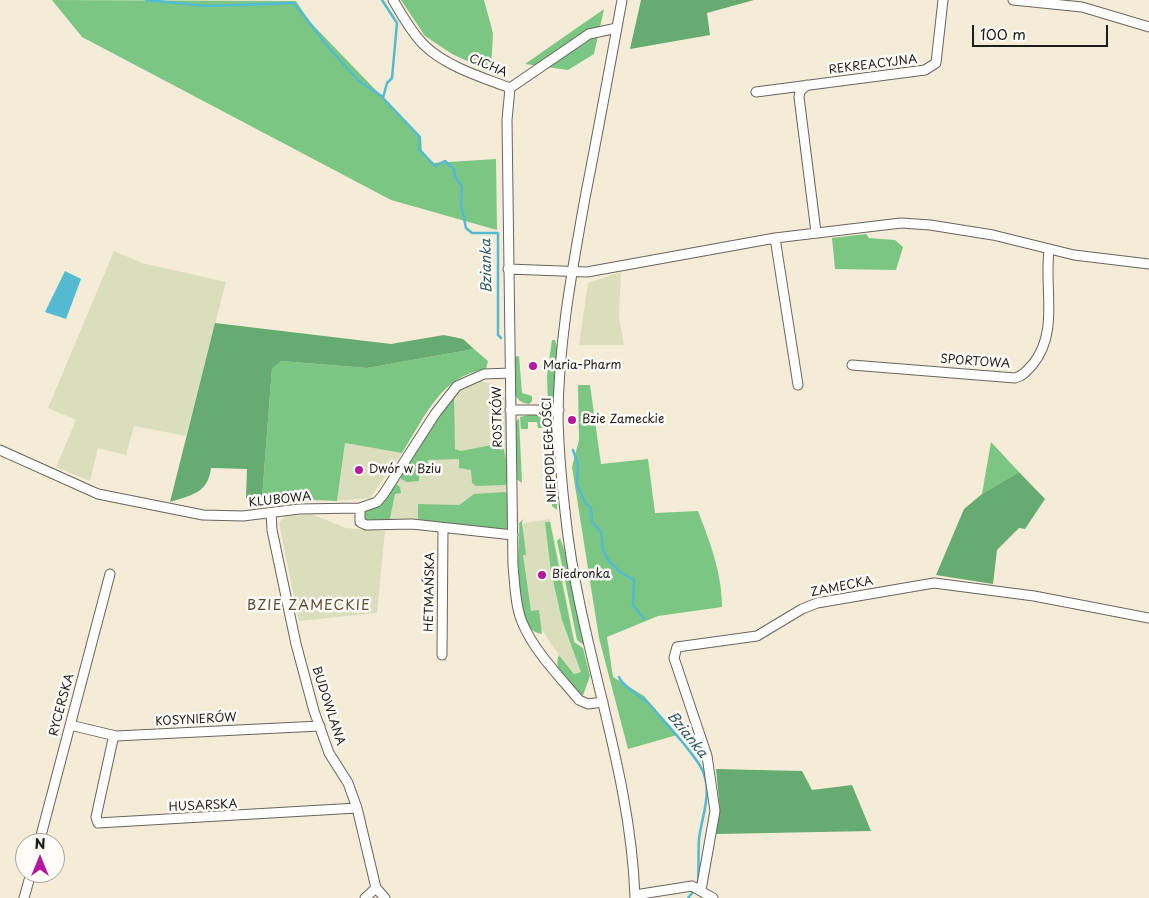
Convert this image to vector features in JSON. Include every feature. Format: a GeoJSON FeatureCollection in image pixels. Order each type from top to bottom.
{"type":"FeatureCollection","features":[{"type":"Feature","properties":{"kind":"street","name":"CICHA"},"geometry":{"type":"LineString","coordinates":[[393,0],[412,30],[435,53],[459,67],[510,88],[589,34],[617,28]]}},
{"type":"Feature","properties":{"kind":"street","name":"NIEPODLEGŁOŚCI"},"geometry":{"type":"LineString","coordinates":[[622,0],[571,273],[562,337],[559,410],[561,474],[575,583],[604,702],[624,804],[634,897]]}},
{"type":"Feature","properties":{"kind":"street","name":"REKREACYJNA"},"geometry":{"type":"LineString","coordinates":[[756,92],[925,70],[936,63],[943,0]]}},
{"type":"Feature","properties":{"kind":"street"},"geometry":{"type":"LineString","coordinates":[[1013,0],[1060,2],[1149,27]]}},
{"type":"Feature","properties":{"kind":"street"},"geometry":{"type":"LineString","coordinates":[[807,85],[800,91],[799,97],[816,232]]}},
{"type":"Feature","properties":{"kind":"street","name":"ROSTKÓW"},"geometry":{"type":"LineString","coordinates":[[510,88],[507,120],[508,269],[513,535],[517,602],[522,622],[529,636],[578,700],[588,704],[604,702]]}},
{"type":"Feature","properties":{"kind":"street"},"geometry":{"type":"LineString","coordinates":[[508,269],[571,273],[775,238],[901,223],[930,224],[993,235],[1049,251],[1149,264]]}},
{"type":"Feature","properties":{"kind":"street"},"geometry":{"type":"LineString","coordinates":[[775,238],[798,385]]}},
{"type":"Feature","properties":{"kind":"street","name":"SPORTOWA"},"geometry":{"type":"LineString","coordinates":[[852,365],[1015,378],[1021,376],[1040,355],[1047,337],[1049,251]]}},
{"type":"Feature","properties":{"kind":"street","name":"KLUBOWA"},"geometry":{"type":"LineString","coordinates":[[0,450],[98,494],[203,516],[243,516],[311,509],[360,508],[377,502],[383,495],[435,414],[457,386],[484,374],[510,373]]}},
{"type":"Feature","properties":{"kind":"street"},"geometry":{"type":"LineString","coordinates":[[510,410],[559,410]]}},
{"type":"Feature","properties":{"kind":"street"},"geometry":{"type":"LineString","coordinates":[[360,508],[359,518],[362,524],[412,524],[513,535]]}},
{"type":"Feature","properties":{"kind":"street","name":"BUDOWLANA"},"geometry":{"type":"LineString","coordinates":[[270,513],[296,644],[320,726],[330,753],[348,783],[358,808],[376,888],[385,898]]}},
{"type":"Feature","properties":{"kind":"street","name":"HETMAŃSKA"},"geometry":{"type":"LineString","coordinates":[[442,656],[443,528]]}},
{"type":"Feature","properties":{"kind":"street","name":"RYCERSKA"},"geometry":{"type":"LineString","coordinates":[[42,833],[110,574]]}},
{"type":"Feature","properties":{"kind":"street","name":"ZAMECKA"},"geometry":{"type":"LineString","coordinates":[[701,890],[715,811],[707,756],[674,658],[676,647],[756,636],[802,608],[817,603],[934,583],[1034,596],[1149,618]]}},
{"type":"Feature","properties":{"kind":"street","name":"KOSYNIERÓW"},"geometry":{"type":"LineString","coordinates":[[70,725],[116,736],[320,726]]}},
{"type":"Feature","properties":{"kind":"street","name":"HUSARSKA"},"geometry":{"type":"LineString","coordinates":[[116,736],[113,739],[96,817],[98,823],[358,808]]}},
{"type":"Feature","properties":{"kind":"street"},"geometry":{"type":"LineString","coordinates":[[24,898],[28,883]]}},
{"type":"Feature","properties":{"kind":"street"},"geometry":{"type":"LineString","coordinates":[[634,897],[692,886],[714,898]]}},
{"type":"Feature","properties":{"kind":"street"},"geometry":{"type":"LineString","coordinates":[[365,898],[376,888]]}},
{"type":"Feature","properties":{"kind":"shaded area"},"geometry":{"type":"Polygon","coordinates":[[[114,251],[142,263],[226,282],[186,436],[134,426],[126,455],[98,448],[90,481],[56,467],[76,420],[48,408],[114,251]]]}},
{"type":"Feature","properties":{"kind":"shaded area"},"geometry":{"type":"Polygon","coordinates":[[[621,272],[619,317],[624,345],[579,345],[588,283],[621,272]]]}},
{"type":"Feature","properties":{"kind":"shaded area"},"geometry":{"type":"Polygon","coordinates":[[[478,381],[495,384],[502,391],[505,398],[507,528],[389,523],[365,512],[380,505],[386,499],[458,391],[478,381]]]}},
{"type":"Feature","properties":{"kind":"shaded area"},"geometry":{"type":"Polygon","coordinates":[[[345,443],[402,453],[370,498],[337,501],[345,443]]]}},
{"type":"Feature","properties":{"kind":"shaded area"},"geometry":{"type":"Polygon","coordinates":[[[311,514],[346,528],[385,531],[377,613],[299,621],[279,523],[285,516],[311,514]]]}},
{"type":"Feature","properties":{"kind":"shaded area"},"geometry":{"type":"Polygon","coordinates":[[[550,519],[581,672],[574,674],[551,644],[531,612],[525,580],[521,531],[524,523],[550,519]]]}},
{"type":"Feature","properties":{"kind":"green space"},"geometry":{"type":"Polygon","coordinates":[[[52,0],[296,1],[310,22],[421,137],[422,151],[433,163],[496,159],[497,230],[391,200],[82,37],[52,0]]]}},
{"type":"Feature","properties":{"kind":"green space"},"geometry":{"type":"Polygon","coordinates":[[[401,0],[484,0],[493,33],[491,72],[452,54],[425,36],[401,0]]]}},
{"type":"Feature","properties":{"kind":"green space"},"geometry":{"type":"Polygon","coordinates":[[[641,0],[754,0],[707,13],[710,35],[630,49],[641,0]]]}},
{"type":"Feature","properties":{"kind":"green space"},"geometry":{"type":"Polygon","coordinates":[[[604,9],[594,54],[568,70],[525,64],[604,9]]]}},
{"type":"Feature","properties":{"kind":"green space"},"geometry":{"type":"Polygon","coordinates":[[[866,234],[869,238],[895,240],[903,247],[896,270],[835,269],[832,238],[866,234]]]}},
{"type":"Feature","properties":{"kind":"green space"},"geometry":{"type":"Polygon","coordinates":[[[215,323],[391,344],[444,335],[463,339],[474,349],[367,368],[281,361],[272,368],[262,498],[246,498],[247,469],[211,468],[203,488],[192,495],[170,502],[215,323]]]}},
{"type":"Feature","properties":{"kind":"green space"},"geometry":{"type":"Polygon","coordinates":[[[552,340],[555,340],[557,347],[554,398],[548,404],[547,376],[552,340]]]}},
{"type":"Feature","properties":{"kind":"green space"},"geometry":{"type":"Polygon","coordinates":[[[474,349],[488,361],[486,369],[470,373],[445,389],[435,400],[402,453],[345,443],[337,501],[262,498],[272,367],[281,361],[367,368],[474,349]]]}},
{"type":"Feature","properties":{"kind":"green space"},"geometry":{"type":"Polygon","coordinates":[[[519,356],[522,393],[532,396],[532,401],[529,404],[517,398],[514,392],[512,378],[513,357],[519,356]]]}},
{"type":"Feature","properties":{"kind":"green space"},"geometry":{"type":"Polygon","coordinates":[[[578,385],[590,385],[601,464],[648,459],[655,513],[698,511],[711,546],[720,582],[722,607],[658,616],[607,637],[613,677],[644,696],[677,735],[628,749],[599,638],[572,467],[579,440],[578,385]]]}},
{"type":"Feature","properties":{"kind":"green space"},"geometry":{"type":"Polygon","coordinates":[[[454,394],[455,449],[461,451],[502,443],[507,463],[507,483],[505,485],[476,486],[472,483],[471,470],[459,468],[459,459],[428,460],[427,468],[419,468],[419,481],[407,482],[401,479],[401,475],[454,394]]]}},
{"type":"Feature","properties":{"kind":"green space"},"geometry":{"type":"Polygon","coordinates":[[[544,415],[545,428],[538,428],[537,422],[528,422],[528,429],[521,429],[520,417],[544,415]]]}},
{"type":"Feature","properties":{"kind":"green space"},"geometry":{"type":"Polygon","coordinates":[[[548,415],[554,421],[555,443],[549,448],[548,415]]]}},
{"type":"Feature","properties":{"kind":"green space"},"geometry":{"type":"Polygon","coordinates":[[[519,418],[522,483],[515,478],[514,425],[519,418]]]}},
{"type":"Feature","properties":{"kind":"green space"},"geometry":{"type":"Polygon","coordinates":[[[991,442],[1019,472],[982,494],[991,442]]]}},
{"type":"Feature","properties":{"kind":"green space"},"geometry":{"type":"Polygon","coordinates":[[[1019,472],[1045,499],[1025,529],[1019,528],[997,550],[993,584],[936,575],[964,509],[982,494],[1019,472]]]}},
{"type":"Feature","properties":{"kind":"green space"},"geometry":{"type":"Polygon","coordinates":[[[557,477],[557,510],[552,506],[551,480],[557,477]]]}},
{"type":"Feature","properties":{"kind":"green space"},"geometry":{"type":"Polygon","coordinates":[[[395,483],[400,487],[401,493],[395,494],[389,523],[365,523],[362,520],[365,512],[380,505],[386,499],[395,483]]]}},
{"type":"Feature","properties":{"kind":"green space"},"geometry":{"type":"Polygon","coordinates":[[[505,492],[507,494],[507,528],[505,531],[418,523],[418,504],[459,505],[474,494],[505,492]]]}},
{"type":"Feature","properties":{"kind":"green space"},"geometry":{"type":"Polygon","coordinates":[[[524,519],[522,522],[526,555],[523,555],[531,611],[539,610],[542,634],[531,629],[524,618],[520,603],[518,586],[519,523],[524,519]]]}},
{"type":"Feature","properties":{"kind":"green space"},"geometry":{"type":"Polygon","coordinates":[[[545,522],[550,522],[574,642],[583,648],[590,676],[582,698],[564,678],[558,666],[559,655],[574,674],[581,672],[562,620],[551,572],[545,522]]]}},
{"type":"Feature","properties":{"kind":"green space"},"geometry":{"type":"Polygon","coordinates":[[[560,538],[566,555],[585,646],[577,640],[557,541],[560,538]]]}},
{"type":"Feature","properties":{"kind":"green space"},"geometry":{"type":"Polygon","coordinates":[[[716,769],[802,771],[812,790],[852,785],[871,831],[716,834],[720,810],[716,769]]]}},
{"type":"Feature","properties":{"kind":"water"},"geometry":{"type":"Polygon","coordinates":[[[65,271],[81,279],[66,319],[45,312],[65,271]]]}},
{"type":"Feature","properties":{"kind":"waterway"},"geometry":{"type":"LineString","coordinates":[[146,0],[206,6],[294,3],[329,48],[359,81],[383,97]]}},
{"type":"Feature","properties":{"kind":"waterway","name":"Bzianka"},"geometry":{"type":"LineString","coordinates":[[382,0],[397,23],[392,78],[387,83],[383,98],[420,137],[419,149],[435,166],[445,161],[454,169],[455,176],[462,187],[461,204],[466,228],[472,233],[498,233],[498,335],[501,338]]}},
{"type":"Feature","properties":{"kind":"waterway","name":"Bzianka"},"geometry":{"type":"LineString","coordinates":[[573,450],[578,464],[577,485],[586,504],[591,508],[592,522],[601,532],[603,550],[608,560],[620,572],[634,580],[633,605],[644,619]]}},
{"type":"Feature","properties":{"kind":"waterway","name":"Bzianka"},"geometry":{"type":"LineString","coordinates":[[619,677],[625,685],[652,707],[688,749],[704,773],[707,792],[699,839],[698,882]]}},
{"type":"Feature","properties":{"kind":"waterway","name":"Bzianka"},"geometry":{"type":"LineString","coordinates":[[688,898],[693,892]]}},
{"type":"Feature","properties":{"kind":"place","name":"Maria-Pharm"},"geometry":{"type":"Point","coordinates":[533,366]}},
{"type":"Feature","properties":{"kind":"place","name":"Bzie Zameckie"},"geometry":{"type":"Point","coordinates":[572,420]}},
{"type":"Feature","properties":{"kind":"place","name":"Dwór w Bziu"},"geometry":{"type":"Point","coordinates":[359,470]}},
{"type":"Feature","properties":{"kind":"place","name":"Biedronka"},"geometry":{"type":"Point","coordinates":[542,575]}},
{"type":"Feature","properties":{"kind":"district","name":"BZIE ZAMECKIE"},"geometry":{"type":"Point","coordinates":[309,606]}}]}
